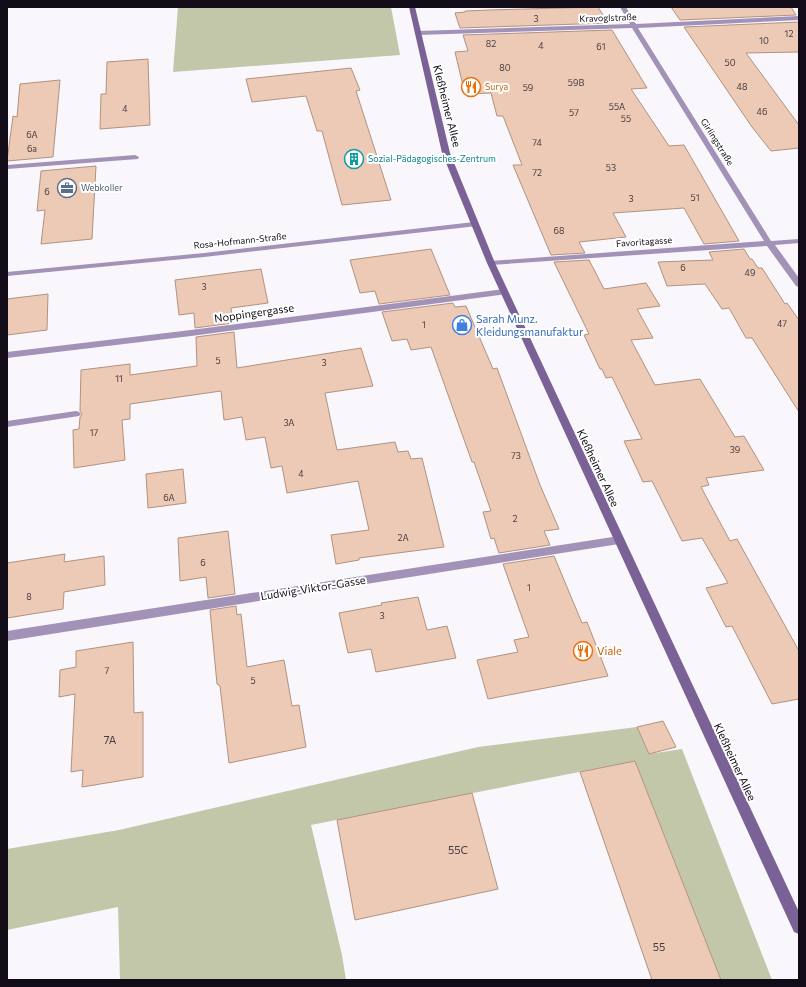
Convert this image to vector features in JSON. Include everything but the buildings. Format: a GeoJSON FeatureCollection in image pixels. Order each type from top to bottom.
{"type":"FeatureCollection","features":[{"type":"Feature","properties":{"kind":"street","name":"Kleßheimer Allee"},"geometry":{"type":"LineString","coordinates":[[412,7],[446,153],[474,224],[504,292],[799,926]]}},
{"type":"Feature","properties":{"kind":"street","name":"Girlingstraße"},"geometry":{"type":"LineString","coordinates":[[623,7],[769,244],[799,284]]}},
{"type":"Feature","properties":{"kind":"street","name":"Kravoglstraße"},"geometry":{"type":"LineString","coordinates":[[418,33],[634,26],[799,18]]}},
{"type":"Feature","properties":{"kind":"street"},"geometry":{"type":"LineString","coordinates":[[7,167],[135,157]]}},
{"type":"Feature","properties":{"kind":"street","name":"Rosa-Hofmann-Straße"},"geometry":{"type":"LineString","coordinates":[[7,274],[211,254],[474,224]]}},
{"type":"Feature","properties":{"kind":"street","name":"Favoritagasse"},"geometry":{"type":"LineString","coordinates":[[491,263],[799,241]]}},
{"type":"Feature","properties":{"kind":"street","name":"Noppingergasse"},"geometry":{"type":"LineString","coordinates":[[7,355],[183,334],[504,292]]}},
{"type":"Feature","properties":{"kind":"street"},"geometry":{"type":"LineString","coordinates":[[7,424],[76,414]]}},
{"type":"Feature","properties":{"kind":"street","name":"Ludwig-Viktor-Gasse"},"geometry":{"type":"LineString","coordinates":[[7,636],[619,540]]}},
{"type":"Feature","properties":{"kind":"green space"},"geometry":{"type":"Polygon","coordinates":[[[178,7],[391,7],[400,55],[173,72],[178,7]]]}},
{"type":"Feature","properties":{"kind":"green space"},"geometry":{"type":"Polygon","coordinates":[[[637,727],[649,754],[682,749],[772,980],[721,980],[635,761],[311,825],[342,955],[346,980],[120,980],[118,907],[7,930],[7,849],[119,830],[478,747],[637,727]]]}},
{"type":"Feature","properties":{"kind":"place","name":"Surya"},"geometry":{"type":"Point","coordinates":[471,87]}},
{"type":"Feature","properties":{"kind":"place","name":"Sozial-Pädagogisches-Zentrum"},"geometry":{"type":"Point","coordinates":[354,159]}},
{"type":"Feature","properties":{"kind":"place","name":"Webkoller"},"geometry":{"type":"Point","coordinates":[67,188]}},
{"type":"Feature","properties":{"kind":"place","name":"Sarah Munz. Kleidungsmanufaktur"},"geometry":{"type":"Point","coordinates":[462,325]}},
{"type":"Feature","properties":{"kind":"place","name":"Viale"},"geometry":{"type":"Point","coordinates":[583,651]}}]}
